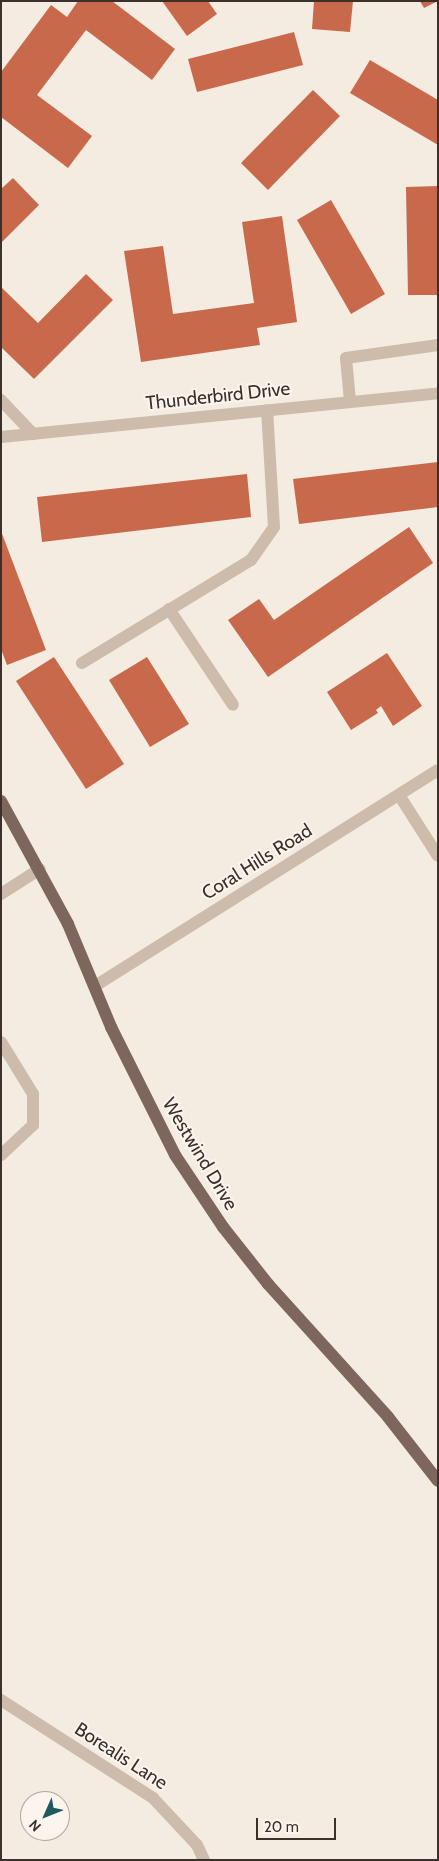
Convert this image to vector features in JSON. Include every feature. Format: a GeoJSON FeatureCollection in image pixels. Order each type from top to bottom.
{"type":"FeatureCollection","features":[{"type":"Feature","properties":{"kind":"main road","name":"Westwind Drive"},"geometry":{"type":"LineString","coordinates":[[1,801],[40,870],[96,986],[141,1092],[176,1155],[223,1227],[268,1284],[388,1417],[438,1482]]}},
{"type":"Feature","properties":{"kind":"street"},"geometry":{"type":"LineString","coordinates":[[350,401],[346,358],[438,345]]}},
{"type":"Feature","properties":{"kind":"street","name":"Thunderbird Drive"},"geometry":{"type":"LineString","coordinates":[[1,437],[438,393]]}},
{"type":"Feature","properties":{"kind":"street"},"geometry":{"type":"LineString","coordinates":[[1,400],[33,434]]}},
{"type":"Feature","properties":{"kind":"street"},"geometry":{"type":"LineString","coordinates":[[82,663],[251,560],[274,527],[267,410]]}},
{"type":"Feature","properties":{"kind":"street"},"geometry":{"type":"LineString","coordinates":[[169,610],[233,705]]}},
{"type":"Feature","properties":{"kind":"street","name":"Coral Hills Road"},"geometry":{"type":"LineString","coordinates":[[96,986],[438,770]]}},
{"type":"Feature","properties":{"kind":"street"},"geometry":{"type":"LineString","coordinates":[[399,795],[438,856]]}},
{"type":"Feature","properties":{"kind":"street"},"geometry":{"type":"LineString","coordinates":[[1,894],[40,870]]}},
{"type":"Feature","properties":{"kind":"street"},"geometry":{"type":"LineString","coordinates":[[1,1042],[33,1094],[33,1125],[1,1155]]}},
{"type":"Feature","properties":{"kind":"street","name":"Borealis Lane"},"geometry":{"type":"LineString","coordinates":[[1,1700],[153,1798],[197,1844],[204,1860]]}},
{"type":"Feature","properties":{"kind":"building"},"geometry":{"type":"Polygon","coordinates":[[[78,1],[112,1],[175,49],[152,80],[86,30],[37,95],[92,136],[68,168],[1,117],[1,72],[51,5],[67,17],[78,1]]]}},
{"type":"Feature","properties":{"kind":"building"},"geometry":{"type":"Polygon","coordinates":[[[162,1],[208,1],[217,14],[187,36],[162,1]]]}},
{"type":"Feature","properties":{"kind":"building"},"geometry":{"type":"Polygon","coordinates":[[[314,1],[353,1],[350,32],[312,29],[314,1]]]}},
{"type":"Feature","properties":{"kind":"building"},"geometry":{"type":"Polygon","coordinates":[[[420,1],[438,1],[424,8],[420,1]]]}},
{"type":"Feature","properties":{"kind":"building"},"geometry":{"type":"Polygon","coordinates":[[[294,32],[303,65],[197,92],[188,59],[294,32]]]}},
{"type":"Feature","properties":{"kind":"building"},"geometry":{"type":"Polygon","coordinates":[[[370,60],[438,100],[438,145],[350,93],[370,60]]]}},
{"type":"Feature","properties":{"kind":"building"},"geometry":{"type":"Polygon","coordinates":[[[313,90],[340,116],[268,190],[241,163],[313,90]]]}},
{"type":"Feature","properties":{"kind":"building"},"geometry":{"type":"Polygon","coordinates":[[[13,178],[39,205],[1,243],[1,189],[13,178]]]}},
{"type":"Feature","properties":{"kind":"building"},"geometry":{"type":"Polygon","coordinates":[[[438,186],[438,295],[408,295],[406,187],[438,186]]]}},
{"type":"Feature","properties":{"kind":"building"},"geometry":{"type":"Polygon","coordinates":[[[331,200],[385,294],[351,314],[297,220],[331,200]]]}},
{"type":"Feature","properties":{"kind":"building"},"geometry":{"type":"Polygon","coordinates":[[[282,216],[297,322],[257,328],[260,345],[141,362],[124,251],[163,246],[173,314],[254,303],[242,222],[282,216]]]}},
{"type":"Feature","properties":{"kind":"building"},"geometry":{"type":"Polygon","coordinates":[[[86,274],[113,300],[34,379],[1,347],[1,287],[38,323],[86,274]]]}},
{"type":"Feature","properties":{"kind":"building"},"geometry":{"type":"Polygon","coordinates":[[[438,462],[438,507],[299,524],[293,479],[438,462]]]}},
{"type":"Feature","properties":{"kind":"building"},"geometry":{"type":"Polygon","coordinates":[[[247,474],[251,517],[42,542],[37,497],[247,474]]]}},
{"type":"Feature","properties":{"kind":"building"},"geometry":{"type":"Polygon","coordinates":[[[409,527],[433,563],[268,677],[228,620],[259,599],[274,620],[409,527]]]}},
{"type":"Feature","properties":{"kind":"building"},"geometry":{"type":"Polygon","coordinates":[[[1,531],[46,650],[7,665],[1,649],[1,531]]]}},
{"type":"Feature","properties":{"kind":"building"},"geometry":{"type":"Polygon","coordinates":[[[387,653],[422,706],[393,726],[381,706],[376,710],[378,713],[351,730],[327,692],[387,653]]]}},
{"type":"Feature","properties":{"kind":"building"},"geometry":{"type":"Polygon","coordinates":[[[54,657],[124,764],[86,789],[16,681],[54,657]]]}},
{"type":"Feature","properties":{"kind":"building"},"geometry":{"type":"Polygon","coordinates":[[[147,657],[189,724],[150,747],[109,680],[147,657]]]}}]}
